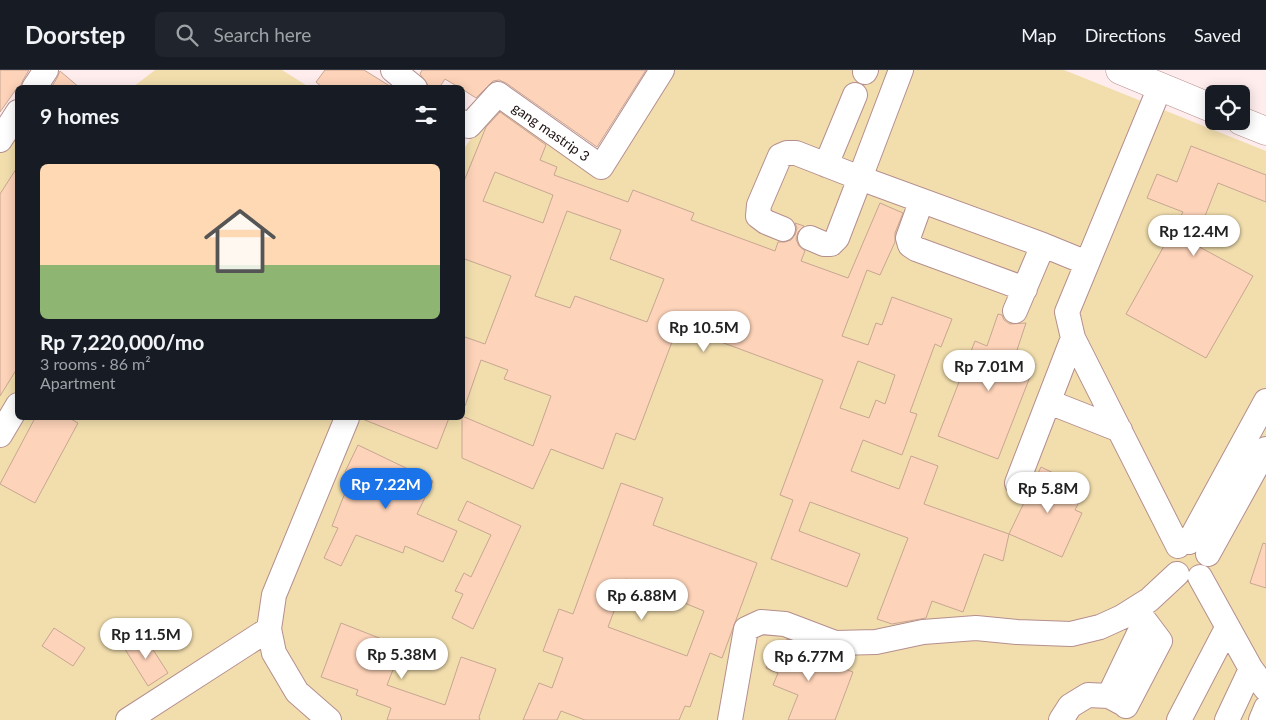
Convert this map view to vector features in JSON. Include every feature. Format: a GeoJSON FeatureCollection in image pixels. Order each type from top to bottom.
{"type":"FeatureCollection","features":[{"type":"Feature","properties":{"kind":"main road"},"geometry":{"type":"LineString","coordinates":[[1120,70],[1205,105]]}},
{"type":"Feature","properties":{"kind":"main road"},"geometry":{"type":"LineString","coordinates":[[1250,125],[1266,131]]}},
{"type":"Feature","properties":{"kind":"street"},"geometry":{"type":"LineString","coordinates":[[36,85],[46,70]]}},
{"type":"Feature","properties":{"kind":"street"},"geometry":{"type":"LineString","coordinates":[[393,70],[411,85]]}},
{"type":"Feature","properties":{"kind":"street","name":"gang mastrip 3"},"geometry":{"type":"LineString","coordinates":[[465,124],[469,126],[498,94],[601,167],[662,70]]}},
{"type":"Feature","properties":{"kind":"street"},"geometry":{"type":"LineString","coordinates":[[810,238],[824,244],[831,244],[837,238],[901,70]]}},
{"type":"Feature","properties":{"kind":"street"},"geometry":{"type":"LineString","coordinates":[[1160,87],[1067,312],[1073,338],[1120,430],[1192,547],[1208,566],[1200,576],[1188,579],[1182,578],[1177,574],[1171,563],[1174,551],[1192,547],[1266,449]]}},
{"type":"Feature","properties":{"kind":"street"},"geometry":{"type":"LineString","coordinates":[[826,165],[855,95]]}},
{"type":"Feature","properties":{"kind":"street"},"geometry":{"type":"LineString","coordinates":[[0,140],[15,117]]}},
{"type":"Feature","properties":{"kind":"street"},"geometry":{"type":"LineString","coordinates":[[783,229],[766,222],[758,216],[759,205],[780,156],[787,153],[796,153],[921,202],[1088,263]]}},
{"type":"Feature","properties":{"kind":"street"},"geometry":{"type":"LineString","coordinates":[[921,202],[908,238],[910,245],[916,249],[1024,289]]}},
{"type":"Feature","properties":{"kind":"street"},"geometry":{"type":"LineString","coordinates":[[1015,311],[1043,245]]}},
{"type":"Feature","properties":{"kind":"street"},"geometry":{"type":"LineString","coordinates":[[1017,483],[1073,338]]}},
{"type":"Feature","properties":{"kind":"street"},"geometry":{"type":"LineString","coordinates":[[1049,402],[1120,430]]}},
{"type":"Feature","properties":{"kind":"street"},"geometry":{"type":"LineString","coordinates":[[1192,547],[1264,409]]}},
{"type":"Feature","properties":{"kind":"street"},"geometry":{"type":"LineString","coordinates":[[0,435],[15,410]]}},
{"type":"Feature","properties":{"kind":"street"},"geometry":{"type":"LineString","coordinates":[[329,720],[297,692],[274,653],[269,629],[274,595],[346,420]]}},
{"type":"Feature","properties":{"kind":"street"},"geometry":{"type":"LineString","coordinates":[[1062,720],[1070,706],[1088,695],[1123,707],[1147,611],[1177,574]]}},
{"type":"Feature","properties":{"kind":"street"},"geometry":{"type":"LineString","coordinates":[[1200,576],[1250,669],[1266,689]]}},
{"type":"Feature","properties":{"kind":"street"},"geometry":{"type":"LineString","coordinates":[[730,720],[746,629],[761,622],[785,624],[835,643],[876,642],[924,632],[976,628],[1071,634],[1100,627],[1122,617],[1147,611]]}},
{"type":"Feature","properties":{"kind":"street"},"geometry":{"type":"LineString","coordinates":[[1179,720],[1228,628]]}},
{"type":"Feature","properties":{"kind":"street"},"geometry":{"type":"LineString","coordinates":[[128,720],[269,629]]}},
{"type":"Feature","properties":{"kind":"street"},"geometry":{"type":"LineString","coordinates":[[1227,720],[1250,669]]}},
{"type":"Feature","properties":{"kind":"street"},"geometry":{"type":"LineString","coordinates":[[1261,720],[1266,708]]}},
{"type":"Feature","properties":{"kind":"shaded area"},"geometry":{"type":"Polygon","coordinates":[[[155,70],[282,70],[306,85],[136,85],[155,70]]]}},
{"type":"Feature","properties":{"kind":"shaded area"},"geometry":{"type":"Polygon","coordinates":[[[669,70],[1064,70],[1205,127],[1205,130],[1214,130],[1266,151],[1266,720],[0,720],[0,152],[15,129],[15,420],[465,420],[465,147],[500,97],[602,172],[669,70]]]}},
{"type":"Feature","properties":{"kind":"building"},"geometry":{"type":"Polygon","coordinates":[[[0,70],[29,70],[21,85],[15,85],[15,91],[0,112],[0,70]]]}},
{"type":"Feature","properties":{"kind":"building"},"geometry":{"type":"Polygon","coordinates":[[[325,70],[364,70],[388,85],[320,85],[316,82],[325,70]]]}},
{"type":"Feature","properties":{"kind":"building"},"geometry":{"type":"Polygon","coordinates":[[[422,70],[646,70],[597,147],[499,80],[493,81],[476,98],[465,91],[465,85],[455,85],[445,79],[441,85],[428,85],[420,74],[422,70]]]}},
{"type":"Feature","properties":{"kind":"building"},"geometry":{"type":"Polygon","coordinates":[[[60,71],[76,85],[53,85],[60,71]]]}},
{"type":"Feature","properties":{"kind":"building"},"geometry":{"type":"Polygon","coordinates":[[[500,112],[546,145],[540,160],[557,167],[554,175],[628,202],[633,190],[694,213],[691,220],[775,251],[778,242],[791,240],[795,235],[797,228],[795,223],[804,226],[798,232],[796,239],[799,246],[805,251],[801,261],[848,278],[880,203],[903,213],[895,233],[895,242],[880,275],[867,270],[842,336],[868,345],[876,323],[882,325],[892,297],[952,319],[941,347],[935,344],[910,412],[917,414],[902,455],[863,440],[851,471],[899,489],[911,456],[938,466],[924,504],[1009,534],[1003,561],[984,554],[963,612],[932,601],[926,618],[892,624],[877,619],[908,538],[810,502],[799,531],[860,554],[847,587],[771,559],[793,500],[780,495],[823,380],[678,326],[635,440],[616,433],[603,469],[551,449],[533,489],[462,458],[462,420],[465,420],[465,417],[533,446],[551,396],[504,379],[508,370],[481,360],[465,406],[465,337],[485,344],[511,276],[465,259],[465,179],[486,127],[500,112]],[[495,172],[483,201],[543,223],[553,195],[495,172]],[[567,211],[535,296],[570,308],[575,296],[647,322],[664,279],[610,259],[621,230],[567,211]],[[858,361],[840,408],[869,418],[876,400],[885,404],[895,375],[858,361]]]}},
{"type":"Feature","properties":{"kind":"building"},"geometry":{"type":"Polygon","coordinates":[[[1191,146],[1266,175],[1266,202],[1218,183],[1194,244],[1253,276],[1206,358],[1126,314],[1183,212],[1147,198],[1157,174],[1177,182],[1191,146]]]}},
{"type":"Feature","properties":{"kind":"building"},"geometry":{"type":"Polygon","coordinates":[[[15,171],[15,372],[0,396],[0,194],[15,171]]]}},
{"type":"Feature","properties":{"kind":"building"},"geometry":{"type":"Polygon","coordinates":[[[998,314],[1002,315],[1004,320],[1010,324],[1026,323],[1015,356],[1035,364],[998,459],[938,436],[975,341],[987,346],[998,314]]]}},
{"type":"Feature","properties":{"kind":"building"},"geometry":{"type":"Polygon","coordinates":[[[34,420],[73,420],[78,423],[35,503],[0,484],[34,420]]]}},
{"type":"Feature","properties":{"kind":"building"},"geometry":{"type":"Polygon","coordinates":[[[365,420],[448,420],[437,449],[365,420]]]}},
{"type":"Feature","properties":{"kind":"building"},"geometry":{"type":"Polygon","coordinates":[[[358,445],[433,481],[417,514],[457,531],[443,562],[405,546],[403,553],[356,535],[341,566],[324,558],[338,528],[332,526],[352,475],[345,472],[358,445]]]}},
{"type":"Feature","properties":{"kind":"building"},"geometry":{"type":"Polygon","coordinates":[[[1041,467],[1074,483],[1070,493],[1081,498],[1075,510],[1082,513],[1062,557],[1009,534],[1041,467]]]}},
{"type":"Feature","properties":{"kind":"building"},"geometry":{"type":"Polygon","coordinates":[[[621,483],[663,498],[653,525],[757,563],[722,658],[710,653],[690,707],[685,706],[679,720],[585,720],[561,711],[557,720],[523,720],[539,683],[552,688],[563,658],[543,651],[559,609],[573,614],[621,483]],[[626,579],[608,627],[687,656],[704,611],[626,579]]]}},
{"type":"Feature","properties":{"kind":"building"},"geometry":{"type":"Polygon","coordinates":[[[467,501],[521,526],[473,629],[452,618],[463,594],[455,591],[464,573],[471,577],[491,535],[458,520],[467,501]]]}},
{"type":"Feature","properties":{"kind":"building"},"geometry":{"type":"Polygon","coordinates":[[[1263,543],[1266,544],[1266,588],[1250,583],[1263,543]]]}},
{"type":"Feature","properties":{"kind":"building"},"geometry":{"type":"Polygon","coordinates":[[[341,623],[402,647],[387,685],[445,705],[461,657],[496,669],[479,717],[480,720],[387,720],[391,708],[356,695],[358,690],[321,677],[341,623]]]}},
{"type":"Feature","properties":{"kind":"building"},"geometry":{"type":"Polygon","coordinates":[[[54,628],[85,648],[73,666],[42,646],[54,628]]]}},
{"type":"Feature","properties":{"kind":"building"},"geometry":{"type":"Polygon","coordinates":[[[143,634],[168,673],[148,686],[123,646],[143,634]]]}},
{"type":"Feature","properties":{"kind":"building"},"geometry":{"type":"Polygon","coordinates":[[[787,639],[813,649],[810,656],[853,672],[835,720],[788,720],[798,695],[773,685],[778,673],[766,668],[775,644],[784,647],[787,639]]]}}]}
